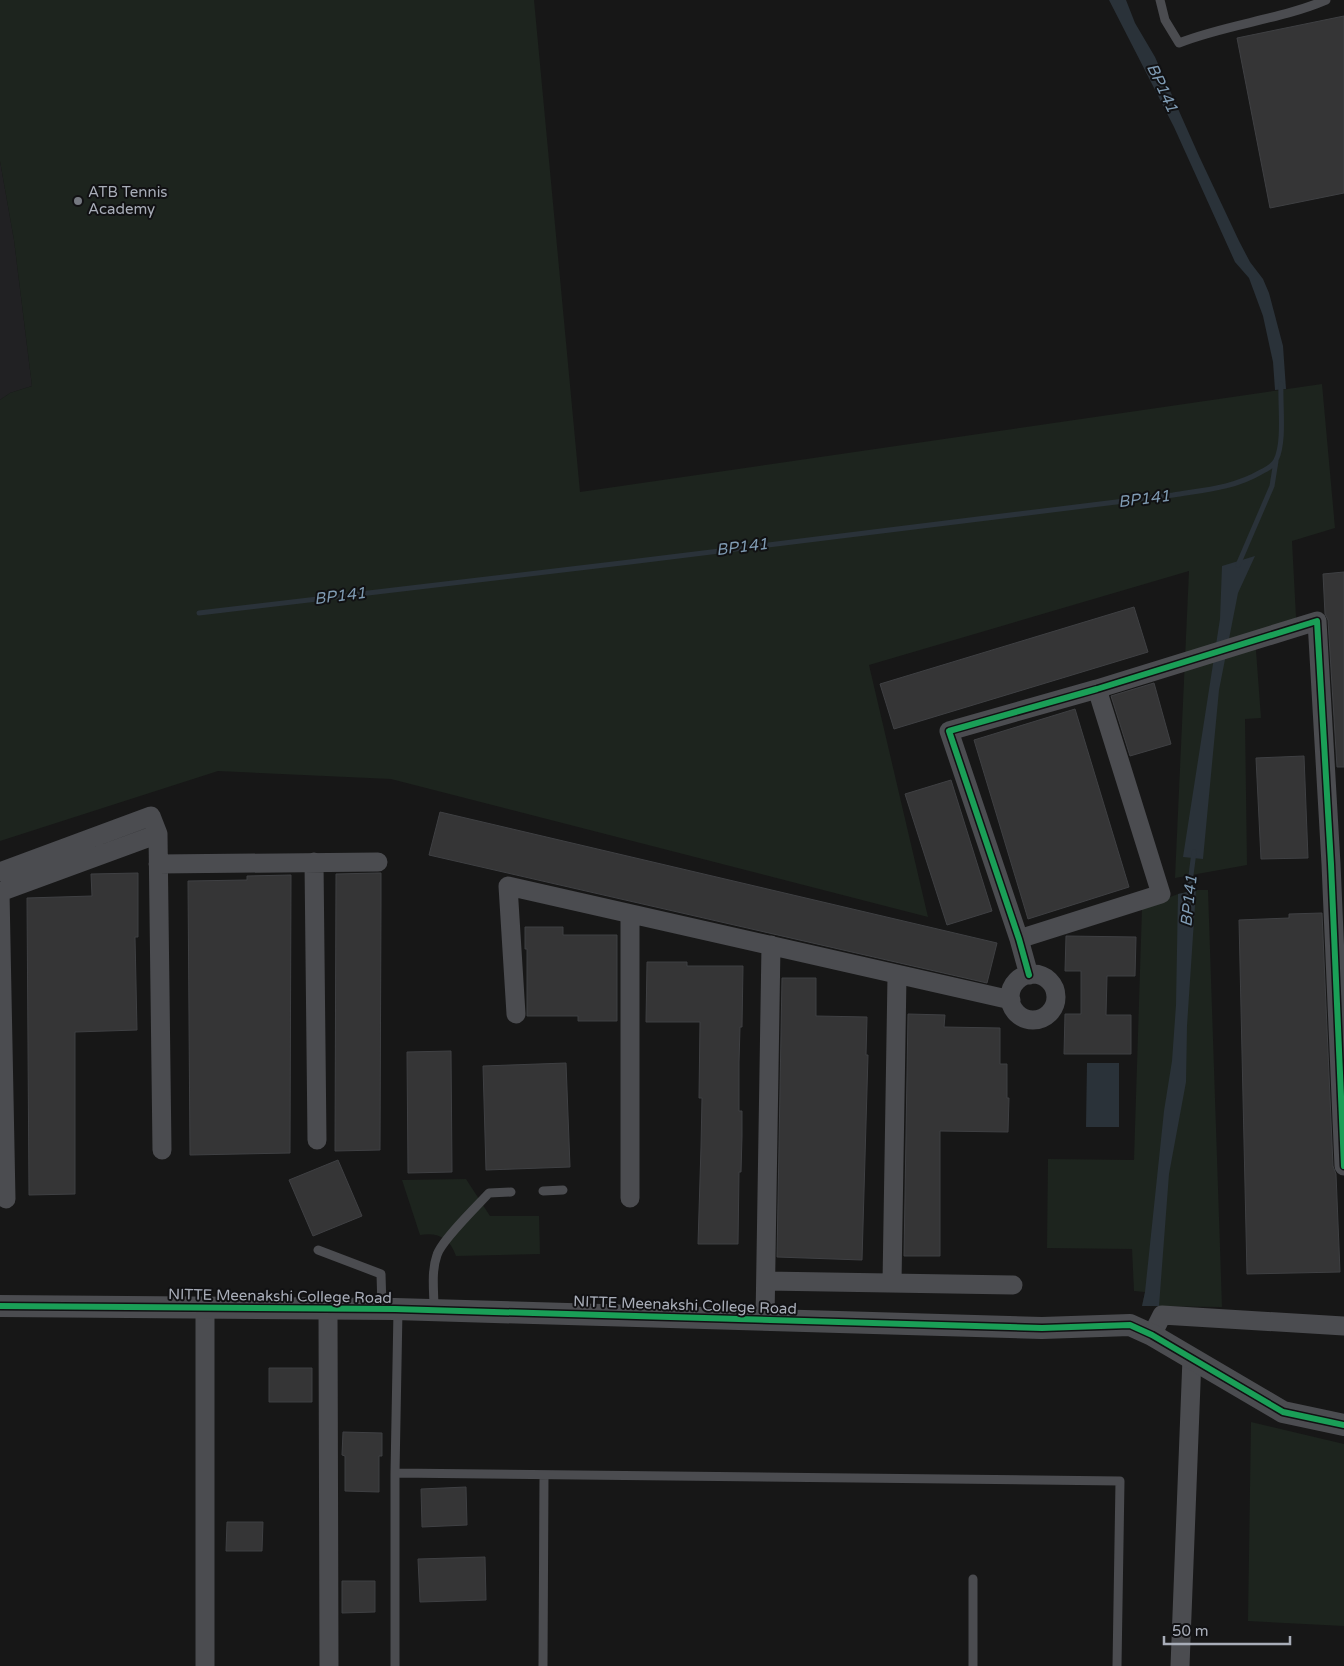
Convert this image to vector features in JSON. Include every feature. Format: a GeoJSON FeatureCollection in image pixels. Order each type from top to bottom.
{"type":"FeatureCollection","features":[{"type":"Feature","properties":{"kind":"street"},"geometry":{"type":"LineString","coordinates":[[1029,975],[1019,939],[949,731],[1097,689],[1317,621],[1338,864],[1344,1166]]}},
{"type":"Feature","properties":{"kind":"street"},"geometry":{"type":"LineString","coordinates":[[1019,939],[1161,894],[1097,689]]}},
{"type":"Feature","properties":{"kind":"street"},"geometry":{"type":"LineString","coordinates":[[0,872],[151,816],[158,834],[162,1150]]}},
{"type":"Feature","properties":{"kind":"street"},"geometry":{"type":"LineString","coordinates":[[6,1199],[0,892],[158,834]]}},
{"type":"Feature","properties":{"kind":"street"},"geometry":{"type":"LineString","coordinates":[[314,862],[317,1140]]}},
{"type":"Feature","properties":{"kind":"street"},"geometry":{"type":"LineString","coordinates":[[158,864],[378,862]]}},
{"type":"Feature","properties":{"kind":"street"},"geometry":{"type":"LineString","coordinates":[[516,1014],[508,886],[771,945],[897,976],[1011,1000]]}},
{"type":"Feature","properties":{"kind":"street"},"geometry":{"type":"LineString","coordinates":[[630,914],[630,1198]]}},
{"type":"Feature","properties":{"kind":"street"},"geometry":{"type":"LineString","coordinates":[[765,1320],[771,945]]}},
{"type":"Feature","properties":{"kind":"street"},"geometry":{"type":"LineString","coordinates":[[1029,975],[1040,976],[1051,983],[1055,990],[1055,1005],[1051,1011],[1039,1020],[1025,1019],[1014,1010],[1011,1000],[1012,989],[1015,983],[1029,975]]}},
{"type":"Feature","properties":{"kind":"street"},"geometry":{"type":"LineString","coordinates":[[892,1283],[897,976]]}},
{"type":"Feature","properties":{"kind":"street"},"geometry":{"type":"LineString","coordinates":[[766,1282],[1013,1286]]}},
{"type":"Feature","properties":{"kind":"street","name":"NITTE Meenakshi College Road"},"geometry":{"type":"LineString","coordinates":[[0,1306],[390,1309],[1042,1328],[1130,1325],[1152,1335],[1283,1412],[1344,1425]]}},
{"type":"Feature","properties":{"kind":"street"},"geometry":{"type":"LineString","coordinates":[[205,1307],[205,1666]]}},
{"type":"Feature","properties":{"kind":"street"},"geometry":{"type":"LineString","coordinates":[[328,1308],[329,1666]]}},
{"type":"Feature","properties":{"kind":"street"},"geometry":{"type":"LineString","coordinates":[[1152,1335],[1162,1315],[1344,1326]]}},
{"type":"Feature","properties":{"kind":"street"},"geometry":{"type":"LineString","coordinates":[[1180,1666],[1192,1358]]}},
{"type":"Feature","properties":{"kind":"lane"},"geometry":{"type":"LineString","coordinates":[[1160,0],[1165,20],[1179,43],[1218,30],[1305,9],[1326,0]]}},
{"type":"Feature","properties":{"kind":"lane"},"geometry":{"type":"LineString","coordinates":[[543,1191],[563,1190]]}},
{"type":"Feature","properties":{"kind":"lane"},"geometry":{"type":"LineString","coordinates":[[434,1310],[433,1278],[437,1254],[458,1227],[489,1193],[511,1192]]}},
{"type":"Feature","properties":{"kind":"lane"},"geometry":{"type":"LineString","coordinates":[[318,1250],[381,1274],[390,1309],[395,1473],[395,1666]]}},
{"type":"Feature","properties":{"kind":"lane"},"geometry":{"type":"LineString","coordinates":[[395,1473],[1120,1480],[1117,1666]]}},
{"type":"Feature","properties":{"kind":"lane"},"geometry":{"type":"LineString","coordinates":[[543,1666],[544,1475]]}},
{"type":"Feature","properties":{"kind":"lane"},"geometry":{"type":"LineString","coordinates":[[973,1579],[973,1666]]}},
{"type":"Feature","properties":{"kind":"shaded area"},"geometry":{"type":"Polygon","coordinates":[[[0,0],[534,0],[580,492],[1322,384],[1335,528],[1292,541],[1297,636],[1255,637],[1261,718],[1245,719],[1247,865],[1175,878],[1189,571],[869,665],[928,917],[391,779],[218,771],[0,841],[0,400],[10,393],[32,386],[14,240],[0,161],[0,0]]]}},
{"type":"Feature","properties":{"kind":"shaded area"},"geometry":{"type":"Polygon","coordinates":[[[0,161],[14,240],[32,386],[10,393],[0,400],[0,161]]]}},
{"type":"Feature","properties":{"kind":"shaded area"},"geometry":{"type":"Polygon","coordinates":[[[1196,890],[1208,890],[1222,1307],[1142,1306],[1145,1292],[1134,1291],[1132,1249],[1047,1248],[1048,1159],[1134,1160],[1142,908],[1178,894],[1196,890]]]}},
{"type":"Feature","properties":{"kind":"shaded area"},"geometry":{"type":"Polygon","coordinates":[[[466,1179],[490,1216],[539,1216],[540,1254],[456,1256],[447,1241],[442,1238],[432,1234],[420,1235],[402,1180],[466,1179]]]}},
{"type":"Feature","properties":{"kind":"shaded area"},"geometry":{"type":"Polygon","coordinates":[[[1251,1422],[1344,1444],[1344,1626],[1248,1621],[1251,1422]]]}},
{"type":"Feature","properties":{"kind":"water"},"geometry":{"type":"Polygon","coordinates":[[[1109,0],[1126,0],[1135,23],[1155,57],[1239,241],[1250,262],[1263,279],[1269,293],[1283,346],[1286,389],[1275,390],[1273,362],[1263,316],[1249,278],[1235,262],[1174,127],[1109,0]]]}},
{"type":"Feature","properties":{"kind":"water"},"geometry":{"type":"Polygon","coordinates":[[[1255,556],[1238,593],[1219,690],[1203,859],[1183,857],[1220,619],[1222,566],[1255,556]]]}},
{"type":"Feature","properties":{"kind":"water"},"geometry":{"type":"Polygon","coordinates":[[[1196,890],[1187,1026],[1186,1082],[1169,1174],[1159,1306],[1142,1306],[1164,1111],[1172,1061],[1176,1005],[1178,894],[1196,890]]]}},
{"type":"Feature","properties":{"kind":"water"},"geometry":{"type":"Polygon","coordinates":[[[1087,1063],[1119,1063],[1119,1127],[1086,1127],[1087,1063]]]}},
{"type":"Feature","properties":{"kind":"building"},"geometry":{"type":"Polygon","coordinates":[[[1344,16],[1344,193],[1270,208],[1237,38],[1344,16]]]}},
{"type":"Feature","properties":{"kind":"building"},"geometry":{"type":"Polygon","coordinates":[[[1344,572],[1344,767],[1337,767],[1328,620],[1325,614],[1323,574],[1344,572]]]}},
{"type":"Feature","properties":{"kind":"building"},"geometry":{"type":"Polygon","coordinates":[[[1134,607],[1148,652],[894,729],[880,684],[1134,607]]]}},
{"type":"Feature","properties":{"kind":"building"},"geometry":{"type":"Polygon","coordinates":[[[1154,683],[1171,744],[1130,756],[1111,696],[1154,683]]]}},
{"type":"Feature","properties":{"kind":"building"},"geometry":{"type":"Polygon","coordinates":[[[1075,709],[1129,887],[1028,919],[974,740],[1075,709]]]}},
{"type":"Feature","properties":{"kind":"building"},"geometry":{"type":"Polygon","coordinates":[[[1304,756],[1308,858],[1261,859],[1256,758],[1304,756]]]}},
{"type":"Feature","properties":{"kind":"building"},"geometry":{"type":"Polygon","coordinates":[[[951,780],[992,911],[947,925],[905,794],[951,780]]]}},
{"type":"Feature","properties":{"kind":"building"},"geometry":{"type":"Polygon","coordinates":[[[440,812],[997,943],[987,983],[429,855],[440,812]]]}},
{"type":"Feature","properties":{"kind":"building"},"geometry":{"type":"Polygon","coordinates":[[[138,873],[138,937],[135,937],[137,1030],[75,1032],[75,1194],[29,1195],[27,898],[92,896],[91,874],[138,873]]]}},
{"type":"Feature","properties":{"kind":"building"},"geometry":{"type":"Polygon","coordinates":[[[381,873],[380,1150],[335,1151],[336,874],[381,873]]]}},
{"type":"Feature","properties":{"kind":"building"},"geometry":{"type":"Polygon","coordinates":[[[291,875],[290,1153],[190,1155],[188,881],[247,880],[247,876],[291,875]]]}},
{"type":"Feature","properties":{"kind":"building"},"geometry":{"type":"Polygon","coordinates":[[[1322,913],[1333,1166],[1336,1174],[1340,1272],[1247,1274],[1239,920],[1289,918],[1289,914],[1322,913]]]}},
{"type":"Feature","properties":{"kind":"building"},"geometry":{"type":"Polygon","coordinates":[[[525,927],[563,927],[563,935],[617,935],[617,1021],[578,1021],[578,1016],[527,1016],[527,949],[525,949],[525,927]]]}},
{"type":"Feature","properties":{"kind":"building"},"geometry":{"type":"Polygon","coordinates":[[[1066,936],[1136,937],[1135,976],[1107,976],[1106,1015],[1131,1015],[1131,1054],[1064,1054],[1065,1014],[1081,1014],[1081,971],[1065,971],[1066,936]]]}},
{"type":"Feature","properties":{"kind":"building"},"geometry":{"type":"Polygon","coordinates":[[[647,962],[687,962],[687,966],[743,966],[742,1027],[740,1027],[739,1062],[739,1111],[742,1111],[742,1136],[741,1172],[739,1172],[738,1244],[698,1244],[702,1098],[699,1098],[700,1022],[646,1022],[647,962]]]}},
{"type":"Feature","properties":{"kind":"building"},"geometry":{"type":"Polygon","coordinates":[[[782,978],[816,978],[816,1016],[867,1017],[866,1055],[868,1055],[862,1260],[777,1257],[782,978]]]}},
{"type":"Feature","properties":{"kind":"building"},"geometry":{"type":"Polygon","coordinates":[[[908,1014],[945,1015],[944,1027],[1000,1028],[1000,1064],[1007,1064],[1008,1132],[940,1131],[940,1256],[904,1256],[908,1014]]]}},
{"type":"Feature","properties":{"kind":"building"},"geometry":{"type":"Polygon","coordinates":[[[451,1051],[452,1172],[408,1173],[407,1052],[451,1051]]]}},
{"type":"Feature","properties":{"kind":"building"},"geometry":{"type":"Polygon","coordinates":[[[566,1063],[570,1167],[486,1170],[483,1066],[566,1063]]]}},
{"type":"Feature","properties":{"kind":"building"},"geometry":{"type":"Polygon","coordinates":[[[338,1160],[362,1216],[313,1236],[289,1180],[338,1160]]]}},
{"type":"Feature","properties":{"kind":"building"},"geometry":{"type":"Polygon","coordinates":[[[269,1368],[312,1368],[312,1402],[269,1402],[269,1368]]]}},
{"type":"Feature","properties":{"kind":"building"},"geometry":{"type":"Polygon","coordinates":[[[343,1432],[382,1433],[382,1456],[379,1456],[379,1492],[345,1491],[345,1456],[342,1455],[343,1432]]]}},
{"type":"Feature","properties":{"kind":"building"},"geometry":{"type":"Polygon","coordinates":[[[466,1487],[467,1525],[422,1527],[421,1489],[466,1487]]]}},
{"type":"Feature","properties":{"kind":"building"},"geometry":{"type":"Polygon","coordinates":[[[227,1522],[263,1522],[262,1551],[226,1551],[227,1522]]]}},
{"type":"Feature","properties":{"kind":"building"},"geometry":{"type":"Polygon","coordinates":[[[485,1557],[486,1600],[420,1602],[418,1559],[485,1557]]]}},
{"type":"Feature","properties":{"kind":"building"},"geometry":{"type":"Polygon","coordinates":[[[342,1581],[375,1581],[375,1612],[342,1613],[342,1581]]]}},
{"type":"Feature","properties":{"kind":"waterway","name":"BP141"},"geometry":{"type":"LineString","coordinates":[[199,613],[630,562],[1218,488],[1251,477],[1272,466],[1275,462],[1279,452],[1281,434],[1281,384]]}},
{"type":"Feature","properties":{"kind":"waterway","name":"BP141"},"geometry":{"type":"LineString","coordinates":[[1238,565],[1272,486],[1276,461]]}},
{"type":"Feature","properties":{"kind":"waterway","name":"BP141"},"geometry":{"type":"LineString","coordinates":[[1188,898],[1194,852]]}},
{"type":"Feature","properties":{"kind":"cycle path"},"geometry":{"type":"LineString","coordinates":[[1029,975],[1019,939],[949,731],[1097,689],[1317,621],[1331,864],[1344,1166]]}},
{"type":"Feature","properties":{"kind":"cycle path"},"geometry":{"type":"LineString","coordinates":[[0,1306],[395,1309],[1042,1328],[1130,1325],[1152,1335],[1283,1412],[1344,1425]]}},
{"type":"Feature","properties":{"kind":"place","name":"ATB Tennis Academy"},"geometry":{"type":"Point","coordinates":[78,201]}}]}
